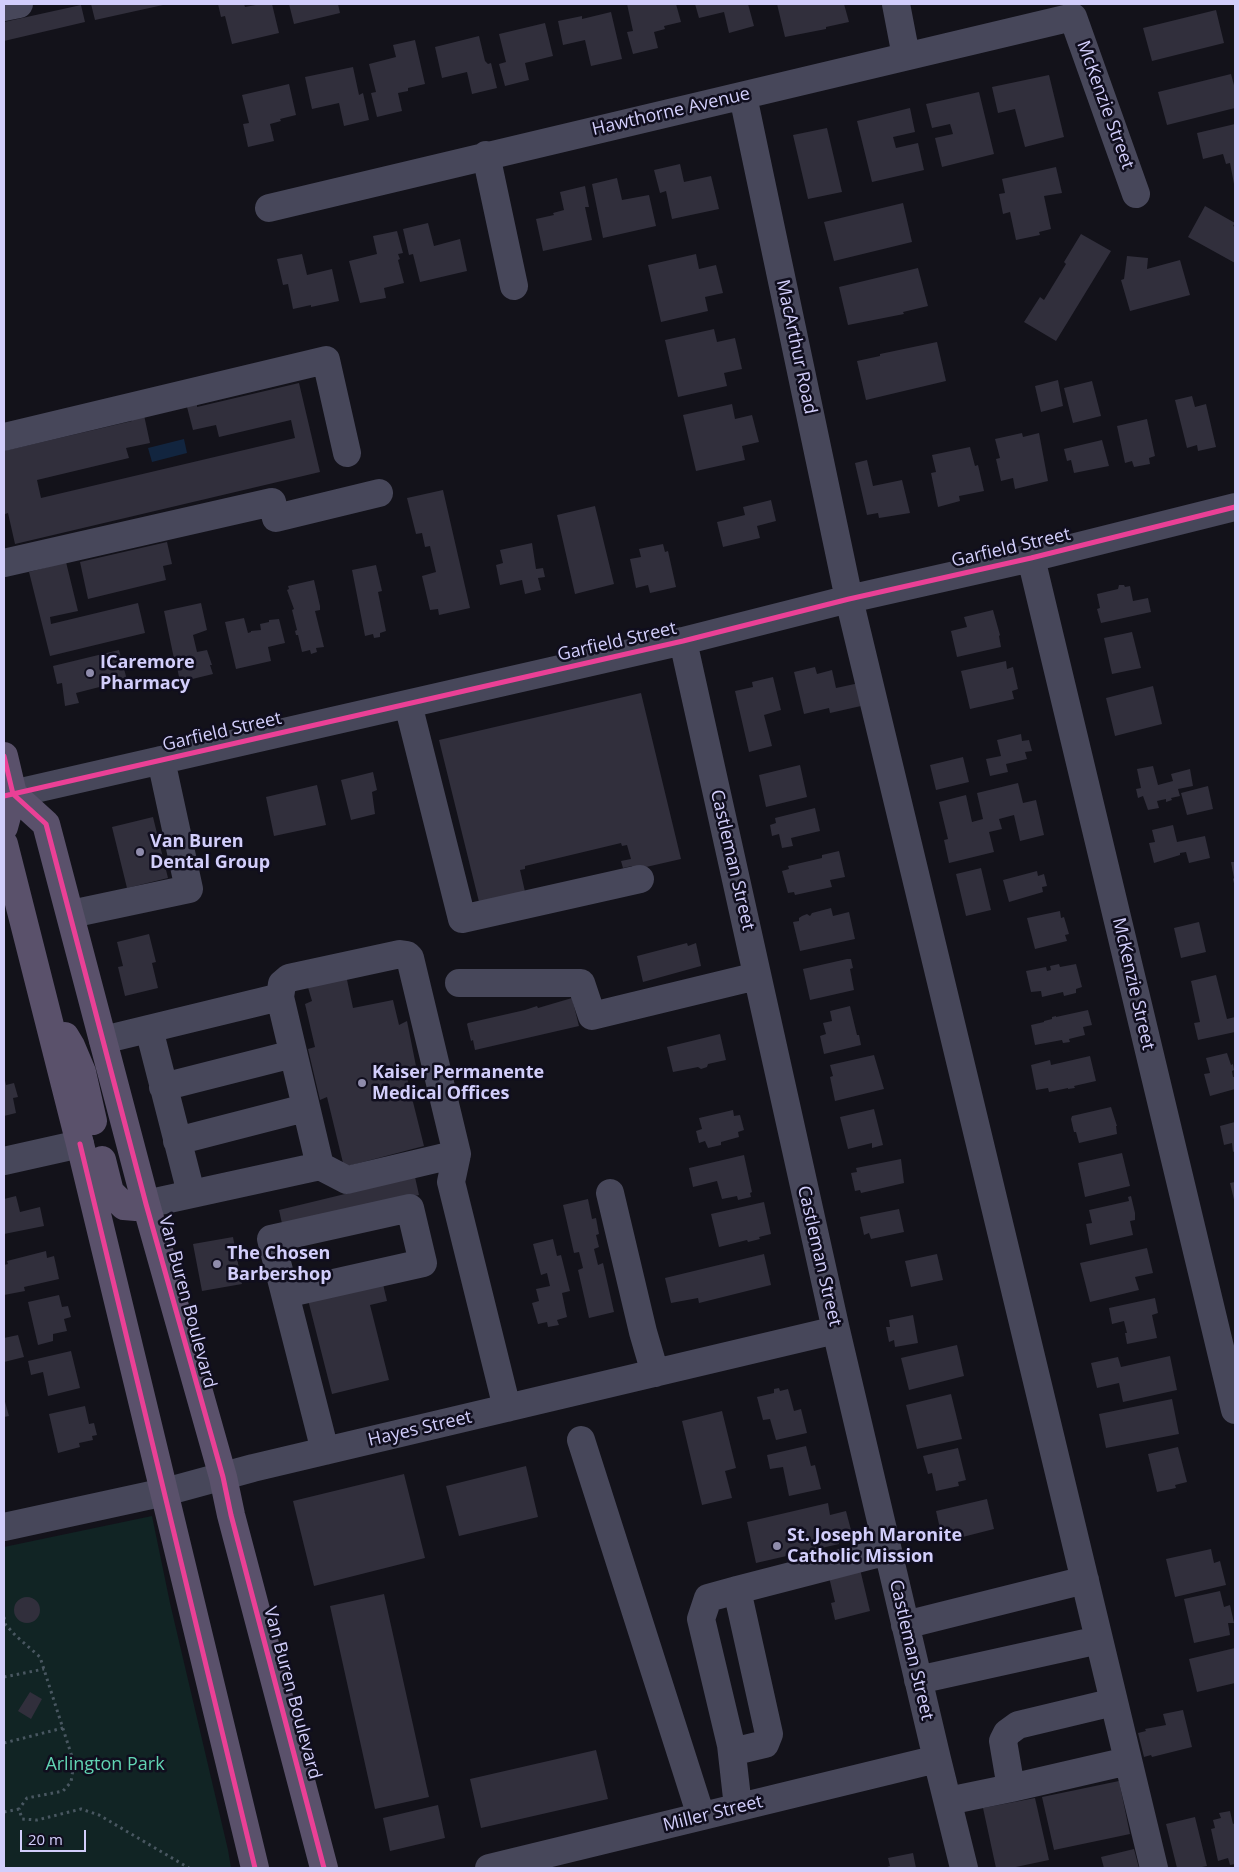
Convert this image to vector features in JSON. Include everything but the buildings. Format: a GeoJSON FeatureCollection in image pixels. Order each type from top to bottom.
{"type":"FeatureCollection","features":[{"type":"Feature","properties":{"kind":"main road"},"geometry":{"type":"LineString","coordinates":[[4,756],[8,795],[4,827]]}},
{"type":"Feature","properties":{"kind":"main road","name":"Van Buren Boulevard"},"geometry":{"type":"LineString","coordinates":[[8,795],[46,824],[146,1204],[223,1476],[231,1514],[324,1868]]}},
{"type":"Feature","properties":{"kind":"main road"},"geometry":{"type":"LineString","coordinates":[[4,844],[165,1492],[254,1868]]}},
{"type":"Feature","properties":{"kind":"main road"},"geometry":{"type":"LineString","coordinates":[[45,1006],[71,1046],[82,1072],[110,1192],[124,1206],[136,1207],[146,1204]]}},
{"type":"Feature","properties":{"kind":"street"},"geometry":{"type":"LineString","coordinates":[[4,7],[19,4]]}},
{"type":"Feature","properties":{"kind":"street"},"geometry":{"type":"LineString","coordinates":[[896,4],[906,56]]}},
{"type":"Feature","properties":{"kind":"street","name":"Hawthorne Avenue"},"geometry":{"type":"LineString","coordinates":[[269,208],[1073,17]]}},
{"type":"Feature","properties":{"kind":"street","name":"McKenzie Street"},"geometry":{"type":"LineString","coordinates":[[1073,17],[1136,194]]}},
{"type":"Feature","properties":{"kind":"street","name":"MacArthur Road"},"geometry":{"type":"LineString","coordinates":[[742,96],[849,599],[1154,1868]]}},
{"type":"Feature","properties":{"kind":"street"},"geometry":{"type":"LineString","coordinates":[[486,155],[514,286]]}},
{"type":"Feature","properties":{"kind":"street"},"geometry":{"type":"LineString","coordinates":[[4,437],[326,360],[347,453]]}},
{"type":"Feature","properties":{"kind":"street"},"geometry":{"type":"LineString","coordinates":[[4,563],[272,502],[276,518],[379,493]]}},
{"type":"Feature","properties":{"kind":"street","name":"Garfield Street"},"geometry":{"type":"LineString","coordinates":[[8,795],[683,641],[849,599],[1031,558],[1235,507]]}},
{"type":"Feature","properties":{"kind":"street","name":"McKenzie Street"},"geometry":{"type":"LineString","coordinates":[[1031,558],[1235,1410]]}},
{"type":"Feature","properties":{"kind":"street","name":"Castleman Street"},"geometry":{"type":"LineString","coordinates":[[683,641],[836,1330],[936,1759],[964,1868]]}},
{"type":"Feature","properties":{"kind":"street"},"geometry":{"type":"LineString","coordinates":[[408,704],[462,919],[640,879]]}},
{"type":"Feature","properties":{"kind":"street"},"geometry":{"type":"LineString","coordinates":[[71,914],[189,889],[161,760]]}},
{"type":"Feature","properties":{"kind":"street"},"geometry":{"type":"LineString","coordinates":[[320,1166],[280,997],[282,984],[289,978],[406,954],[410,958],[457,1154],[452,1182],[507,1408]]}},
{"type":"Feature","properties":{"kind":"street"},"geometry":{"type":"LineString","coordinates":[[459,983],[581,982],[592,1016],[758,976]]}},
{"type":"Feature","properties":{"kind":"street"},"geometry":{"type":"LineString","coordinates":[[103,1040],[280,997]]}},
{"type":"Feature","properties":{"kind":"street"},"geometry":{"type":"LineString","coordinates":[[149,1029],[191,1193]]}},
{"type":"Feature","properties":{"kind":"street"},"geometry":{"type":"LineString","coordinates":[[164,1087],[293,1054]]}},
{"type":"Feature","properties":{"kind":"street"},"geometry":{"type":"LineString","coordinates":[[177,1141],[305,1108]]}},
{"type":"Feature","properties":{"kind":"street"},"geometry":{"type":"LineString","coordinates":[[4,1162],[80,1144]]}},
{"type":"Feature","properties":{"kind":"street"},"geometry":{"type":"LineString","coordinates":[[146,1204],[320,1166],[347,1180],[457,1154]]}},
{"type":"Feature","properties":{"kind":"street"},"geometry":{"type":"LineString","coordinates":[[610,1193],[643,1332],[655,1373]]}},
{"type":"Feature","properties":{"kind":"street"},"geometry":{"type":"LineString","coordinates":[[285,1294],[423,1263],[410,1208],[271,1239],[285,1294],[325,1451]]}},
{"type":"Feature","properties":{"kind":"street","name":"Hayes Street"},"geometry":{"type":"LineString","coordinates":[[4,1527],[165,1492],[325,1451],[836,1330]]}},
{"type":"Feature","properties":{"kind":"street"},"geometry":{"type":"LineString","coordinates":[[581,1440],[701,1816]]}},
{"type":"Feature","properties":{"kind":"street"},"geometry":{"type":"LineString","coordinates":[[738,1808],[731,1745],[701,1619],[708,1598],[888,1551]]}},
{"type":"Feature","properties":{"kind":"street"},"geometry":{"type":"LineString","coordinates":[[905,1625],[1085,1580]]}},
{"type":"Feature","properties":{"kind":"street"},"geometry":{"type":"LineString","coordinates":[[731,1745],[740,1750],[765,1744],[769,1734],[737,1590]]}},
{"type":"Feature","properties":{"kind":"street"},"geometry":{"type":"LineString","coordinates":[[918,1680],[1099,1640]]}},
{"type":"Feature","properties":{"kind":"street"},"geometry":{"type":"LineString","coordinates":[[1012,1788],[1003,1741],[1007,1733],[1018,1725],[1114,1702]]}},
{"type":"Feature","properties":{"kind":"street","name":"Miller Street"},"geometry":{"type":"LineString","coordinates":[[489,1868],[936,1759]]}},
{"type":"Feature","properties":{"kind":"street"},"geometry":{"type":"LineString","coordinates":[[948,1801],[1128,1761]]}},
{"type":"Feature","properties":{"kind":"path"},"geometry":{"type":"LineString","coordinates":[[4,1617],[4,1624],[40,1657],[74,1763],[71,1782],[63,1791],[27,1798],[19,1809],[4,1812]]}},
{"type":"Feature","properties":{"kind":"path"},"geometry":{"type":"LineString","coordinates":[[4,1677],[44,1670]]}},
{"type":"Feature","properties":{"kind":"path"},"geometry":{"type":"LineString","coordinates":[[4,1743],[63,1728]]}},
{"type":"Feature","properties":{"kind":"path"},"geometry":{"type":"LineString","coordinates":[[19,1809],[22,1819],[37,1820],[80,1809],[99,1814],[189,1868]]}},
{"type":"Feature","properties":{"kind":"green space","name":"Arlington Park"},"geometry":{"type":"Polygon","coordinates":[[[152,1516],[231,1868],[4,1868],[4,1547],[152,1516]]]}},
{"type":"Feature","properties":{"kind":"water"},"geometry":{"type":"Polygon","coordinates":[[[184,439],[187,453],[152,462],[148,448],[184,439]]]}},
{"type":"Feature","properties":{"kind":"cycle path"},"geometry":{"type":"LineString","coordinates":[[4,796],[683,641],[849,599],[1031,558],[1235,507]]}},
{"type":"Feature","properties":{"kind":"cycle path"},"geometry":{"type":"LineString","coordinates":[[4,756],[13,794],[46,824],[146,1204],[223,1477],[231,1515],[324,1868]]}},
{"type":"Feature","properties":{"kind":"cycle path"},"geometry":{"type":"LineString","coordinates":[[80,1144],[255,1868]]}},
{"type":"Feature","properties":{"kind":"place","name":"ICaremore Pharmacy"},"geometry":{"type":"Point","coordinates":[90,673]}},
{"type":"Feature","properties":{"kind":"place","name":"Van Buren Dental Group"},"geometry":{"type":"Point","coordinates":[140,852]}},
{"type":"Feature","properties":{"kind":"place","name":"Kaiser Permanente Medical Offices"},"geometry":{"type":"Point","coordinates":[362,1083]}},
{"type":"Feature","properties":{"kind":"place","name":"The Chosen Barbershop"},"geometry":{"type":"Point","coordinates":[217,1264]}},
{"type":"Feature","properties":{"kind":"place","name":"St. Joseph Maronite Catholic Mission"},"geometry":{"type":"Point","coordinates":[777,1546]}}]}
